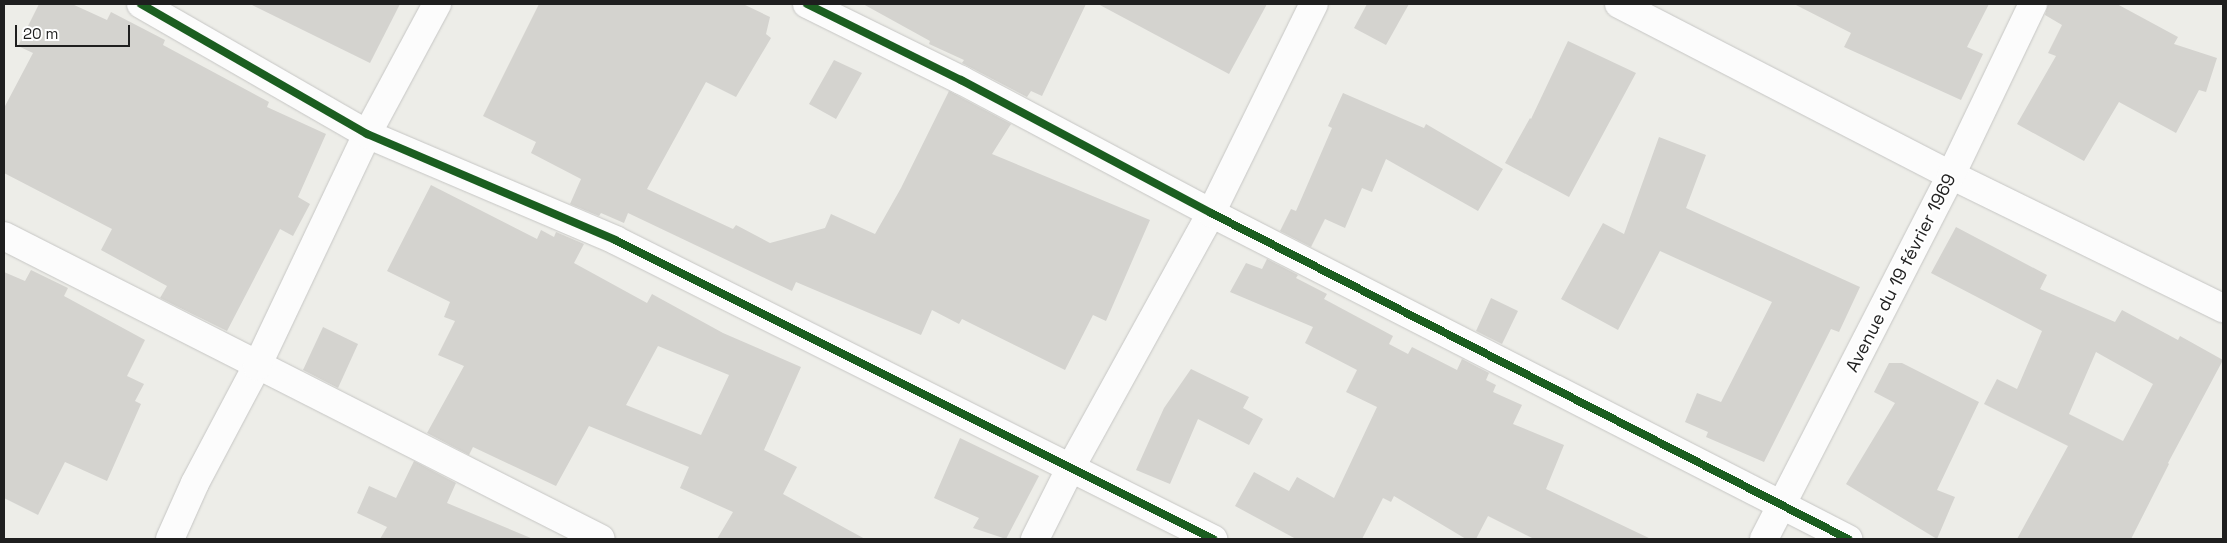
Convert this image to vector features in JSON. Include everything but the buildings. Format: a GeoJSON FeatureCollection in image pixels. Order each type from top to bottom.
{"type":"FeatureCollection","features":[{"type":"Feature","properties":{"kind":"street"},"geometry":{"type":"LineString","coordinates":[[141,4],[367,134],[615,240],[1213,539]]}},
{"type":"Feature","properties":{"kind":"street"},"geometry":{"type":"LineString","coordinates":[[170,539],[194,483],[257,366],[367,134],[437,4]]}},
{"type":"Feature","properties":{"kind":"street"},"geometry":{"type":"LineString","coordinates":[[807,4],[961,80],[1211,213],[1848,539]]}},
{"type":"Feature","properties":{"kind":"street"},"geometry":{"type":"LineString","coordinates":[[1035,539],[1071,467],[1211,213],[1314,4]]}},
{"type":"Feature","properties":{"kind":"street"},"geometry":{"type":"LineString","coordinates":[[1619,4],[1951,175],[2223,308]]}},
{"type":"Feature","properties":{"kind":"street","name":"Avenue du 19 février 1969"},"geometry":{"type":"LineString","coordinates":[[1764,539],[1951,175],[2033,4]]}},
{"type":"Feature","properties":{"kind":"street"},"geometry":{"type":"LineString","coordinates":[[4,236],[601,539]]}},
{"type":"Feature","properties":{"kind":"cycle path"},"geometry":{"type":"LineString","coordinates":[[141,4],[367,134],[615,240],[1213,539]]}},
{"type":"Feature","properties":{"kind":"cycle path"},"geometry":{"type":"LineString","coordinates":[[807,4],[961,80],[1211,213],[1848,539]]}}]}
